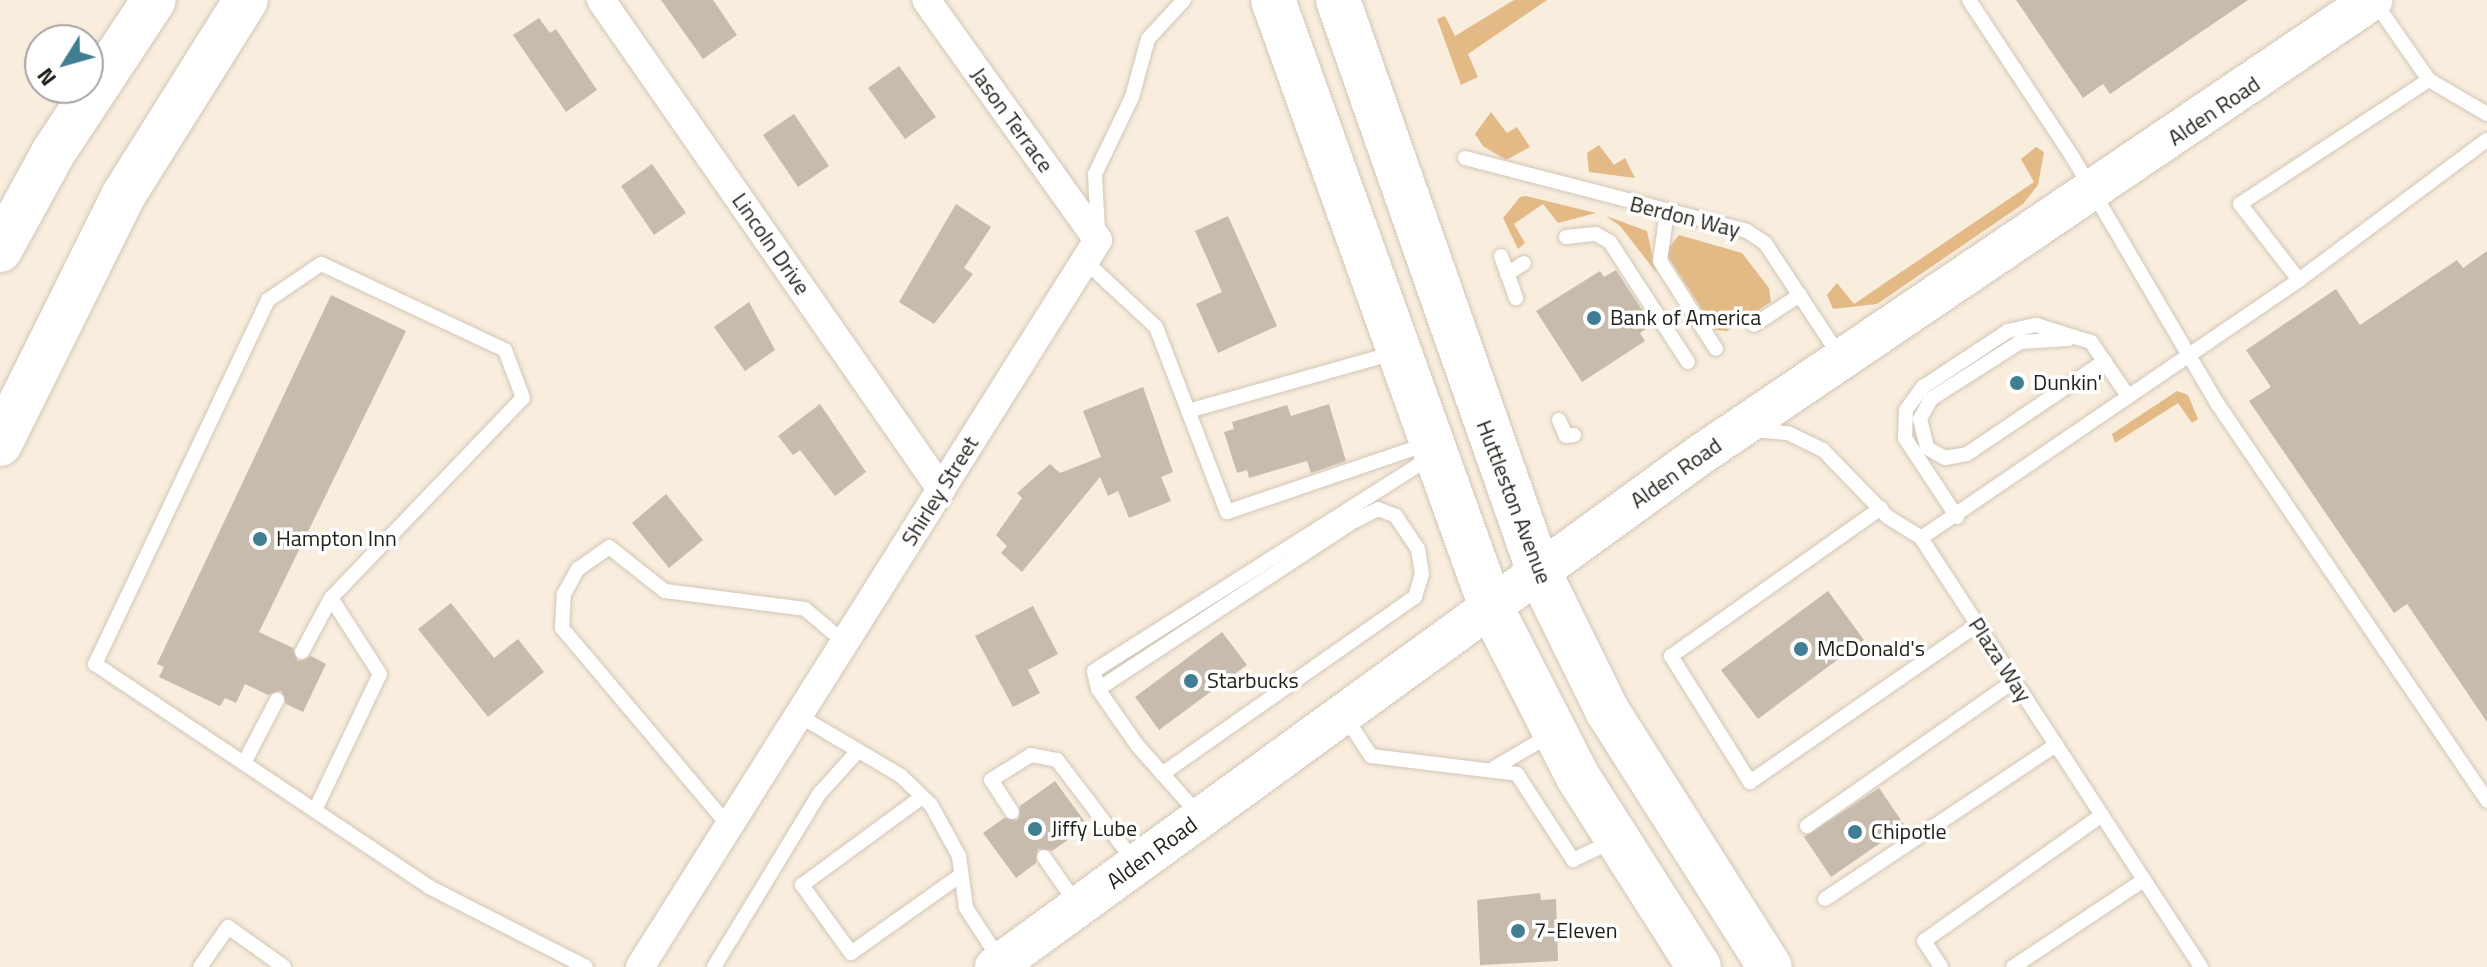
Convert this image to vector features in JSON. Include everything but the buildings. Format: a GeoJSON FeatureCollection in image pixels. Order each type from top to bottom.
{"type":"FeatureCollection","features":[{"type":"Feature","properties":{"kind":"highway"},"geometry":{"type":"LineString","coordinates":[[0,250],[53,153],[154,0]]}},
{"type":"Feature","properties":{"kind":"highway"},"geometry":{"type":"LineString","coordinates":[[0,444],[123,196],[246,0]]}},
{"type":"Feature","properties":{"kind":"highway"},"geometry":{"type":"LineString","coordinates":[[1273,0],[1491,607],[1553,733],[1616,840],[1699,967]]}},
{"type":"Feature","properties":{"kind":"highway","name":"Huttleston Avenue"},"geometry":{"type":"LineString","coordinates":[[1338,0],[1539,572],[1608,712],[1770,967]]}},
{"type":"Feature","properties":{"kind":"street","name":"Lincoln Drive"},"geometry":{"type":"LineString","coordinates":[[601,0],[941,489]]}},
{"type":"Feature","properties":{"kind":"street","name":"Jason Terrace"},"geometry":{"type":"LineString","coordinates":[[926,0],[1092,250]]}},
{"type":"Feature","properties":{"kind":"street","name":"Alden Road"},"geometry":{"type":"LineString","coordinates":[[998,965],[1740,429],[2373,0]]}},
{"type":"Feature","properties":{"kind":"street","name":"Shirley Street"},"geometry":{"type":"LineString","coordinates":[[640,967],[1092,250]]}},
{"type":"Feature","properties":{"kind":"lane"},"geometry":{"type":"LineString","coordinates":[[1184,0],[1148,39],[1132,97],[1095,174],[1092,250],[1156,327],[1227,512],[1432,448]]}},
{"type":"Feature","properties":{"kind":"lane"},"geometry":{"type":"LineString","coordinates":[[1969,0],[2093,191],[2221,410],[2487,801]]}},
{"type":"Feature","properties":{"kind":"lane"},"geometry":{"type":"LineString","coordinates":[[2373,0],[2429,80],[2487,114]]}},
{"type":"Feature","properties":{"kind":"lane"},"geometry":{"type":"LineString","coordinates":[[2299,280],[2240,204],[2429,80]]}},
{"type":"Feature","properties":{"kind":"lane"},"geometry":{"type":"LineString","coordinates":[[1921,538],[1957,517],[2299,280],[2487,140]]}},
{"type":"Feature","properties":{"kind":"lane","name":"Berdon Way"},"geometry":{"type":"LineString","coordinates":[[1465,158],[1758,237],[1843,362]]}},
{"type":"Feature","properties":{"kind":"lane"},"geometry":{"type":"LineString","coordinates":[[1667,212],[1660,261],[1716,349]]}},
{"type":"Feature","properties":{"kind":"lane"},"geometry":{"type":"LineString","coordinates":[[1566,237],[1588,233],[1610,242],[1688,362]]}},
{"type":"Feature","properties":{"kind":"lane"},"geometry":{"type":"LineString","coordinates":[[1501,256],[1516,298]]}},
{"type":"Feature","properties":{"kind":"lane"},"geometry":{"type":"LineString","coordinates":[[1507,274],[1524,263]]}},
{"type":"Feature","properties":{"kind":"lane"},"geometry":{"type":"LineString","coordinates":[[302,652],[331,598],[523,398],[505,350],[321,264],[268,300],[95,664],[246,759],[429,887],[586,967]]}},
{"type":"Feature","properties":{"kind":"lane"},"geometry":{"type":"LineString","coordinates":[[1754,325],[1800,295]]}},
{"type":"Feature","properties":{"kind":"lane"},"geometry":{"type":"LineString","coordinates":[[1957,517],[1905,438],[1909,403],[2008,331],[2049,329],[2068,339]]}},
{"type":"Feature","properties":{"kind":"lane"},"geometry":{"type":"LineString","coordinates":[[2105,361],[1967,454],[1945,458],[1927,448],[1920,419],[1931,399],[2020,342],[2068,339],[2091,342],[2105,361],[2128,396]]}},
{"type":"Feature","properties":{"kind":"lane"},"geometry":{"type":"LineString","coordinates":[[1188,411],[1398,351]]}},
{"type":"Feature","properties":{"kind":"lane"},"geometry":{"type":"LineString","coordinates":[[1559,420],[1566,436],[1574,435]]}},
{"type":"Feature","properties":{"kind":"lane","name":"Plaza Way"},"geometry":{"type":"LineString","coordinates":[[1740,429],[1788,433],[1823,450],[1881,508],[1921,538],[2201,967]]}},
{"type":"Feature","properties":{"kind":"lane"},"geometry":{"type":"LineString","coordinates":[[1201,818],[1137,745],[1098,689],[1094,671],[1432,448]]}},
{"type":"Feature","properties":{"kind":"lane"},"geometry":{"type":"LineString","coordinates":[[1881,508],[1671,656],[1750,782],[1977,625]]}},
{"type":"Feature","properties":{"kind":"lane"},"geometry":{"type":"LineString","coordinates":[[1098,689],[1274,567],[1378,509],[1396,516],[1418,549],[1422,574],[1415,597],[1162,774]]}},
{"type":"Feature","properties":{"kind":"lane"},"geometry":{"type":"LineString","coordinates":[[728,825],[562,628],[564,594],[578,569],[609,547],[665,591],[805,609],[844,642]]}},
{"type":"Feature","properties":{"kind":"lane"},"geometry":{"type":"LineString","coordinates":[[316,808],[380,674],[331,598]]}},
{"type":"Feature","properties":{"kind":"lane"},"geometry":{"type":"LineString","coordinates":[[1807,826],[2014,681]]}},
{"type":"Feature","properties":{"kind":"lane"},"geometry":{"type":"LineString","coordinates":[[246,759],[277,700]]}},
{"type":"Feature","properties":{"kind":"lane"},"geometry":{"type":"LineString","coordinates":[[1343,714],[1371,756],[1409,766],[1494,768],[1517,774],[1573,860],[1616,840]]}},
{"type":"Feature","properties":{"kind":"lane"},"geometry":{"type":"LineString","coordinates":[[798,715],[858,751],[922,797],[959,856],[958,877],[966,908],[998,965]]}},
{"type":"Feature","properties":{"kind":"lane"},"geometry":{"type":"LineString","coordinates":[[1494,768],[1553,733]]}},
{"type":"Feature","properties":{"kind":"lane"},"geometry":{"type":"LineString","coordinates":[[1825,899],[2056,745]]}},
{"type":"Feature","properties":{"kind":"lane"},"geometry":{"type":"LineString","coordinates":[[714,967],[820,793],[858,751]]}},
{"type":"Feature","properties":{"kind":"lane"},"geometry":{"type":"LineString","coordinates":[[1012,812],[991,780],[1031,755],[1057,760],[1137,864]]}},
{"type":"Feature","properties":{"kind":"lane"},"geometry":{"type":"LineString","coordinates":[[922,797],[802,885],[850,960],[958,877]]}},
{"type":"Feature","properties":{"kind":"lane"},"geometry":{"type":"LineString","coordinates":[[1941,967],[1924,941],[2102,815]]}},
{"type":"Feature","properties":{"kind":"lane"},"geometry":{"type":"LineString","coordinates":[[1044,857],[1079,907]]}},
{"type":"Feature","properties":{"kind":"lane"},"geometry":{"type":"LineString","coordinates":[[2013,967],[2144,880]]}},
{"type":"Feature","properties":{"kind":"lane"},"geometry":{"type":"LineString","coordinates":[[200,967],[228,927],[284,967]]}},
{"type":"Feature","properties":{"kind":"shaded area"},"geometry":{"type":"Polygon","coordinates":[[[1514,0],[1547,0],[1468,54],[1478,77],[1461,85],[1437,19],[1445,16],[1455,36],[1514,0]]]}},
{"type":"Feature","properties":{"kind":"shaded area"},"geometry":{"type":"Polygon","coordinates":[[[1491,112],[1507,133],[1517,127],[1530,147],[1506,160],[1483,146],[1475,134],[1491,112]]]}},
{"type":"Feature","properties":{"kind":"shaded area"},"geometry":{"type":"Polygon","coordinates":[[[1599,145],[1614,165],[1625,158],[1635,178],[1589,172],[1587,153],[1599,145]]]}},
{"type":"Feature","properties":{"kind":"shaded area"},"geometry":{"type":"Polygon","coordinates":[[[2036,147],[2044,152],[2038,185],[2023,204],[1877,304],[1833,309],[1827,295],[1837,283],[1854,304],[2034,182],[2021,159],[2036,147]]]}},
{"type":"Feature","properties":{"kind":"shaded area"},"geometry":{"type":"Polygon","coordinates":[[[1520,197],[1596,213],[1558,223],[1543,204],[1514,224],[1525,243],[1518,249],[1503,218],[1520,197]]]}},
{"type":"Feature","properties":{"kind":"shaded area"},"geometry":{"type":"Polygon","coordinates":[[[1606,216],[1647,231],[1656,272],[1620,226],[1606,216]]]}},
{"type":"Feature","properties":{"kind":"shaded area"},"geometry":{"type":"Polygon","coordinates":[[[1679,235],[1742,253],[1769,288],[1771,302],[1727,331],[1715,330],[1665,252],[1679,235]]]}},
{"type":"Feature","properties":{"kind":"shaded area"},"geometry":{"type":"Polygon","coordinates":[[[2177,391],[2188,395],[2198,419],[2192,423],[2178,403],[2115,443],[2112,434],[2177,391]]]}},
{"type":"Feature","properties":{"kind":"place","name":"Bank of America"},"geometry":{"type":"Point","coordinates":[1594,318]}},
{"type":"Feature","properties":{"kind":"place","name":"Dunkin'"},"geometry":{"type":"Point","coordinates":[2017,383]}},
{"type":"Feature","properties":{"kind":"place","name":"Hampton Inn"},"geometry":{"type":"Point","coordinates":[260,539]}},
{"type":"Feature","properties":{"kind":"place","name":"McDonald's"},"geometry":{"type":"Point","coordinates":[1801,649]}},
{"type":"Feature","properties":{"kind":"place","name":"Starbucks"},"geometry":{"type":"Point","coordinates":[1191,681]}},
{"type":"Feature","properties":{"kind":"place","name":"Jiffy Lube"},"geometry":{"type":"Point","coordinates":[1035,829]}},
{"type":"Feature","properties":{"kind":"place","name":"Chipotle"},"geometry":{"type":"Point","coordinates":[1855,832]}},
{"type":"Feature","properties":{"kind":"place","name":"7-Eleven"},"geometry":{"type":"Point","coordinates":[1518,931]}}]}
